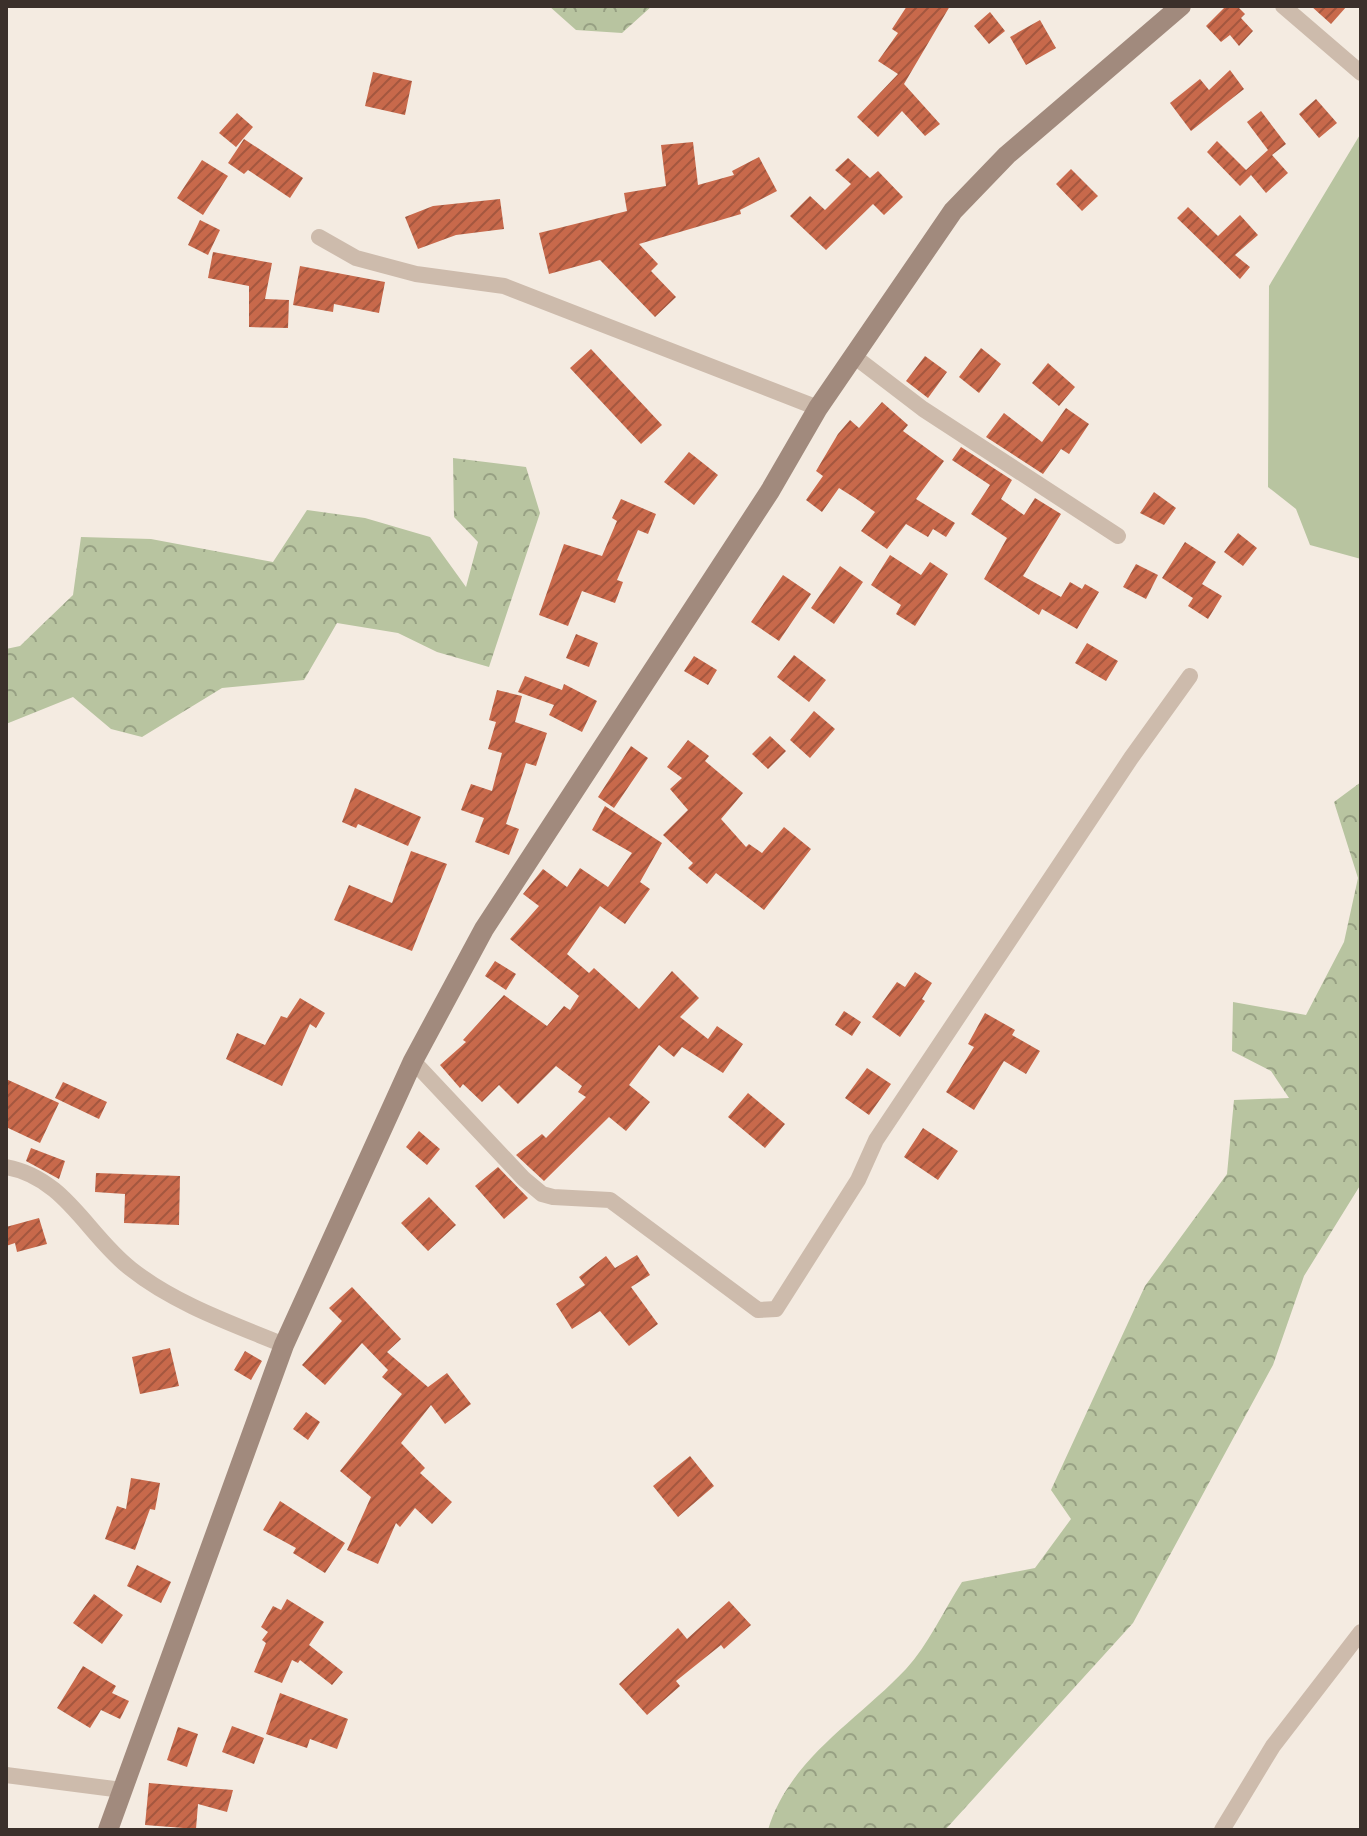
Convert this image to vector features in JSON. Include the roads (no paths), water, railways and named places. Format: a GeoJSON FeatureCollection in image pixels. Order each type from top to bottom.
{"type":"FeatureCollection","features":[{"type":"Feature","properties":{"kind":"street"},"geometry":{"type":"LineString","coordinates":[[108,1830],[284,1345],[413,1061],[484,929],[770,491],[818,408],[953,211],[1007,155],[1181,6]]}},
{"type":"Feature","properties":{"kind":"street"},"geometry":{"type":"LineString","coordinates":[[1283,6],[1361,73]]}},
{"type":"Feature","properties":{"kind":"street"},"geometry":{"type":"LineString","coordinates":[[319,237],[356,258],[416,274],[504,286],[818,408]]}},
{"type":"Feature","properties":{"kind":"street"},"geometry":{"type":"LineString","coordinates":[[855,357],[923,409],[1118,536]]}},
{"type":"Feature","properties":{"kind":"street"},"geometry":{"type":"LineString","coordinates":[[413,1061],[524,1179],[542,1194],[610,1200],[758,1310],[776,1309],[858,1180],[876,1140],[1131,758],[1190,676]]}},
{"type":"Feature","properties":{"kind":"street"},"geometry":{"type":"LineString","coordinates":[[6,1167],[45,1181],[59,1191],[115,1256],[160,1289],[284,1345]]}},
{"type":"Feature","properties":{"kind":"street"},"geometry":{"type":"LineString","coordinates":[[1222,1830],[1273,1746],[1361,1632]]}},
{"type":"Feature","properties":{"kind":"street"},"geometry":{"type":"LineString","coordinates":[[6,1775],[122,1790]]}}]}
